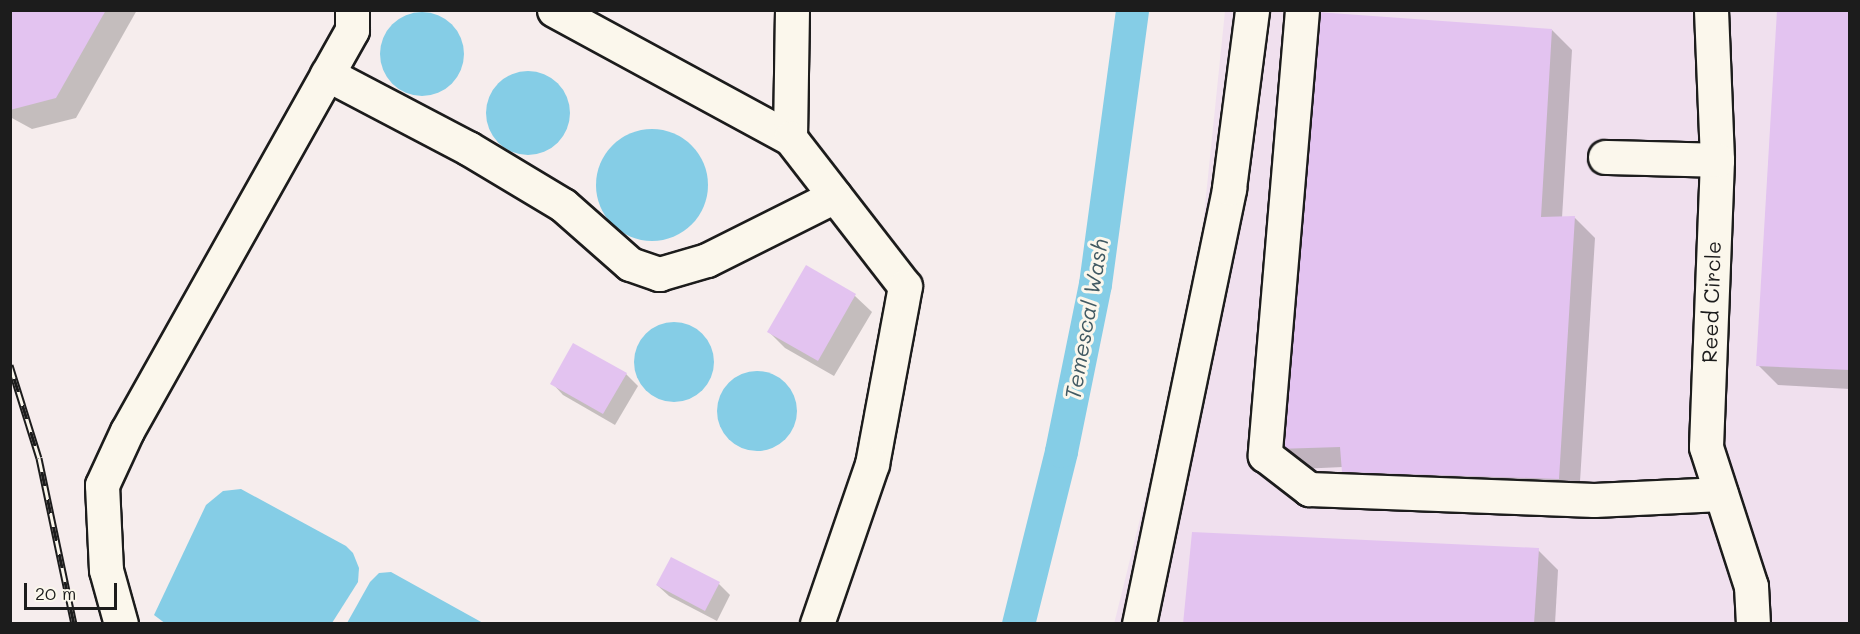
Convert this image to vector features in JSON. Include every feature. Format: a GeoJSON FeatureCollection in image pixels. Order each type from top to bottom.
{"type":"FeatureCollection","features":[{"type":"Feature","properties":{"kind":"street"},"geometry":{"type":"LineString","coordinates":[[122,624],[106,570],[102,484],[127,431],[352,30],[352,10]]}},
{"type":"Feature","properties":{"kind":"street"},"geometry":{"type":"LineString","coordinates":[[554,10],[790,138],[905,286],[872,464],[817,624]]}},
{"type":"Feature","properties":{"kind":"street"},"geometry":{"type":"LineString","coordinates":[[790,138],[792,10]]}},
{"type":"Feature","properties":{"kind":"street"},"geometry":{"type":"LineString","coordinates":[[1139,624],[1229,188],[1252,10]]}},
{"type":"Feature","properties":{"kind":"street"},"geometry":{"type":"LineString","coordinates":[[1302,10],[1265,455],[1310,489],[1594,500],[1721,494]]}},
{"type":"Feature","properties":{"kind":"street","name":"Reed Circle"},"geometry":{"type":"LineString","coordinates":[[1710,10],[1717,160],[1706,447],[1751,586],[1753,624]]}},
{"type":"Feature","properties":{"kind":"street"},"geometry":{"type":"LineString","coordinates":[[327,74],[468,148],[563,205],[630,264],[659,274],[707,260],[835,196]]}},
{"type":"Feature","properties":{"kind":"street"},"geometry":{"type":"LineString","coordinates":[[1605,157],[1717,160]]}},
{"type":"Feature","properties":{"kind":"shaded area"},"geometry":{"type":"Polygon","coordinates":[[[1225,11],[1849,11],[1849,623],[1114,624],[1196,293],[1225,11]]]}},
{"type":"Feature","properties":{"kind":"water"},"geometry":{"type":"Polygon","coordinates":[[[414,12],[430,12],[446,19],[457,30],[464,46],[461,70],[452,84],[430,96],[414,96],[398,89],[387,78],[380,62],[380,46],[387,30],[398,19],[414,12]]]}},
{"type":"Feature","properties":{"kind":"water"},"geometry":{"type":"Polygon","coordinates":[[[520,71],[536,71],[552,78],[563,89],[570,105],[567,129],[558,143],[536,155],[520,155],[504,148],[493,137],[486,121],[486,105],[493,89],[504,78],[520,71]]]}},
{"type":"Feature","properties":{"kind":"water"},"geometry":{"type":"Polygon","coordinates":[[[652,129],[673,133],[692,145],[704,164],[708,185],[704,206],[692,225],[673,237],[652,241],[631,237],[612,225],[600,206],[596,185],[600,164],[612,145],[631,133],[652,129]]]}},
{"type":"Feature","properties":{"kind":"water"},"geometry":{"type":"Polygon","coordinates":[[[674,322],[689,325],[702,334],[711,347],[714,362],[711,377],[702,390],[689,399],[674,402],[659,399],[646,390],[637,377],[634,362],[637,347],[646,334],[659,325],[674,322]]]}},
{"type":"Feature","properties":{"kind":"water"},"geometry":{"type":"Polygon","coordinates":[[[757,371],[772,374],[785,383],[794,396],[797,411],[794,426],[785,439],[772,448],[757,451],[742,448],[729,439],[720,426],[717,411],[720,396],[729,383],[742,374],[757,371]]]}},
{"type":"Feature","properties":{"kind":"water"},"geometry":{"type":"Polygon","coordinates":[[[241,489],[346,546],[353,553],[359,568],[358,582],[332,623],[166,624],[154,615],[206,505],[223,491],[241,489]]]}},
{"type":"Feature","properties":{"kind":"water"},"geometry":{"type":"Polygon","coordinates":[[[391,572],[483,623],[347,623],[370,582],[379,573],[391,572]]]}},
{"type":"Feature","properties":{"kind":"building"},"geometry":{"type":"Polygon","coordinates":[[[10,10],[106,10],[56,98],[10,110],[10,10]]]}},
{"type":"Feature","properties":{"kind":"building"},"geometry":{"type":"Polygon","coordinates":[[[1777,10],[1850,10],[1850,370],[1756,366],[1777,10]]]}},
{"type":"Feature","properties":{"kind":"building"},"geometry":{"type":"Polygon","coordinates":[[[1303,11],[1552,29],[1541,217],[1575,216],[1559,479],[1342,472],[1340,447],[1277,449],[1303,11]]]}},
{"type":"Feature","properties":{"kind":"building"},"geometry":{"type":"Polygon","coordinates":[[[806,265],[856,294],[818,361],[767,332],[806,265]]]}},
{"type":"Feature","properties":{"kind":"building"},"geometry":{"type":"Polygon","coordinates":[[[573,343],[627,373],[603,414],[550,384],[573,343]]]}},
{"type":"Feature","properties":{"kind":"building"},"geometry":{"type":"Polygon","coordinates":[[[1192,532],[1539,548],[1534,624],[1183,624],[1192,532]]]}},
{"type":"Feature","properties":{"kind":"building"},"geometry":{"type":"Polygon","coordinates":[[[671,557],[720,582],[705,611],[656,585],[671,557]]]}},
{"type":"Feature","properties":{"kind":"waterway","name":"Temescal Wash"},"geometry":{"type":"LineString","coordinates":[[1018,624],[1061,451],[1095,284],[1132,10]]}},
{"type":"Feature","properties":{"kind":"railway"},"geometry":{"type":"LineString","coordinates":[[10,365],[39,458],[74,624]]}}]}
